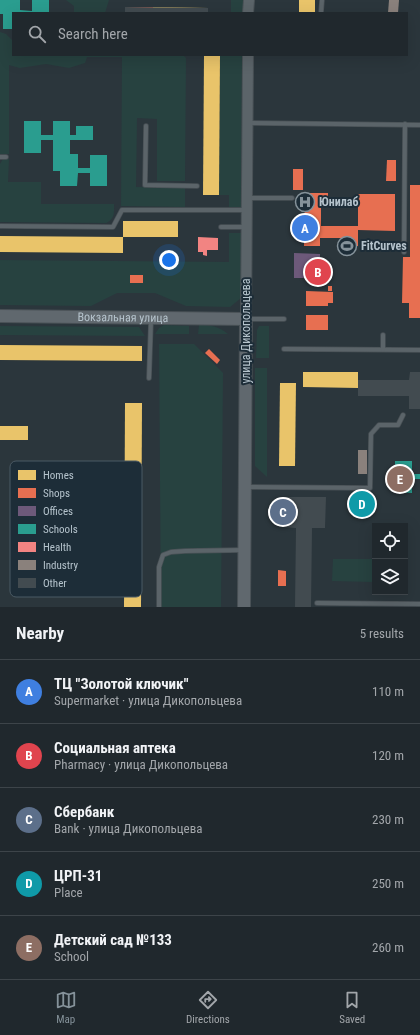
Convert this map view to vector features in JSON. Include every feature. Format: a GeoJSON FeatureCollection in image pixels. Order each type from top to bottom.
{"type":"FeatureCollection","features":[{"type":"Feature","properties":{"kind":"main road","name":"Вокзальная улица"},"geometry":{"type":"LineString","coordinates":[[0,316],[246,318]]}},
{"type":"Feature","properties":{"kind":"main road","name":"улица Дикопольцева"},"geometry":{"type":"LineString","coordinates":[[244,607],[246,318]]}},
{"type":"Feature","properties":{"kind":"street"},"geometry":{"type":"LineString","coordinates":[[248,12],[249,0]]}},
{"type":"Feature","properties":{"kind":"street","name":"улица Дикопольцева"},"geometry":{"type":"LineString","coordinates":[[246,318],[248,56]]}},
{"type":"Feature","properties":{"kind":"lane"},"geometry":{"type":"LineString","coordinates":[[321,12],[322,0]]}},
{"type":"Feature","properties":{"kind":"lane"},"geometry":{"type":"LineString","coordinates":[[248,123],[420,125]]}},
{"type":"Feature","properties":{"kind":"lane"},"geometry":{"type":"LineString","coordinates":[[404,252],[405,124]]}},
{"type":"Feature","properties":{"kind":"lane"},"geometry":{"type":"LineString","coordinates":[[146,126],[145,185],[197,186]]}},
{"type":"Feature","properties":{"kind":"lane"},"geometry":{"type":"LineString","coordinates":[[0,157],[6,158]]}},
{"type":"Feature","properties":{"kind":"lane"},"geometry":{"type":"LineString","coordinates":[[247,198],[292,198]]}},
{"type":"Feature","properties":{"kind":"lane"},"geometry":{"type":"LineString","coordinates":[[0,226],[113,227],[122,210],[247,210]]}},
{"type":"Feature","properties":{"kind":"lane"},"geometry":{"type":"LineString","coordinates":[[221,227],[247,228]]}},
{"type":"Feature","properties":{"kind":"lane"},"geometry":{"type":"LineString","coordinates":[[149,378],[151,318]]}},
{"type":"Feature","properties":{"kind":"lane"},"geometry":{"type":"LineString","coordinates":[[246,318],[284,319]]}},
{"type":"Feature","properties":{"kind":"lane"},"geometry":{"type":"LineString","coordinates":[[383,335],[383,349]]}},
{"type":"Feature","properties":{"kind":"lane"},"geometry":{"type":"LineString","coordinates":[[284,349],[420,350]]}},
{"type":"Feature","properties":{"kind":"lane"},"geometry":{"type":"LineString","coordinates":[[245,487],[370,488],[371,434],[379,425],[398,425],[403,415]]}},
{"type":"Feature","properties":{"kind":"lane"},"geometry":{"type":"LineString","coordinates":[[159,607],[159,566],[163,555],[171,552],[185,551],[244,550]]}},
{"type":"Feature","properties":{"kind":"lane"},"geometry":{"type":"LineString","coordinates":[[317,603],[420,604]]}},
{"type":"Feature","properties":{"kind":"green space"},"geometry":{"type":"Polygon","coordinates":[[[66,0],[109,0],[105,12],[74,12],[74,6],[66,0]]]}},
{"type":"Feature","properties":{"kind":"green space"},"geometry":{"type":"Polygon","coordinates":[[[231,0],[243,0],[243,12],[231,12],[231,0]]]}},
{"type":"Feature","properties":{"kind":"green space"},"geometry":{"type":"Polygon","coordinates":[[[0,32],[6,34],[12,40],[12,56],[184,56],[186,58],[185,181],[157,181],[157,119],[137,118],[136,187],[185,188],[185,207],[121,206],[122,57],[87,57],[85,63],[69,68],[46,64],[20,68],[9,65],[9,154],[0,154],[0,32]]]}},
{"type":"Feature","properties":{"kind":"green space"},"geometry":{"type":"Polygon","coordinates":[[[220,56],[242,56],[241,207],[229,207],[229,195],[219,195],[220,56]]]}},
{"type":"Feature","properties":{"kind":"green space"},"geometry":{"type":"Polygon","coordinates":[[[3,159],[9,159],[8,182],[41,182],[41,204],[114,204],[114,213],[111,220],[106,223],[0,222],[0,164],[3,159]]]}},
{"type":"Feature","properties":{"kind":"green space"},"geometry":{"type":"Polygon","coordinates":[[[229,233],[241,233],[241,298],[230,307],[186,306],[155,293],[117,293],[91,306],[0,305],[0,260],[229,262],[229,233]]]}},
{"type":"Feature","properties":{"kind":"green space"},"geometry":{"type":"Polygon","coordinates":[[[164,325],[189,326],[189,334],[155,334],[159,328],[164,325]]]}},
{"type":"Feature","properties":{"kind":"green space"},"geometry":{"type":"Polygon","coordinates":[[[199,325],[214,326],[228,334],[198,334],[199,325]]]}},
{"type":"Feature","properties":{"kind":"green space"},"geometry":{"type":"Polygon","coordinates":[[[0,326],[139,327],[145,336],[0,335],[0,326]]]}},
{"type":"Feature","properties":{"kind":"green space"},"geometry":{"type":"Polygon","coordinates":[[[259,326],[269,326],[269,358],[256,358],[257,330],[259,326]]]}},
{"type":"Feature","properties":{"kind":"green space"},"geometry":{"type":"Polygon","coordinates":[[[159,344],[194,344],[223,373],[221,607],[161,607],[159,344]]]}},
{"type":"Feature","properties":{"kind":"green space"},"geometry":{"type":"Polygon","coordinates":[[[255,368],[267,368],[267,477],[255,466],[255,368]]]}},
{"type":"Feature","properties":{"kind":"green space"},"geometry":{"type":"Polygon","coordinates":[[[333,559],[372,559],[372,582],[332,581],[333,559]]]}},
{"type":"Feature","properties":{"kind":"building: Homes"},"geometry":{"type":"Polygon","coordinates":[[[299,0],[315,0],[315,12],[299,12],[299,0]]]}},
{"type":"Feature","properties":{"kind":"building: Homes"},"geometry":{"type":"Polygon","coordinates":[[[153,7],[208,8],[208,12],[153,12],[153,7]]]}},
{"type":"Feature","properties":{"kind":"building: Homes"},"geometry":{"type":"Polygon","coordinates":[[[204,56],[220,56],[219,195],[203,195],[204,56]]]}},
{"type":"Feature","properties":{"kind":"building: Homes"},"geometry":{"type":"Polygon","coordinates":[[[123,221],[178,221],[178,237],[123,237],[123,221]]]}},
{"type":"Feature","properties":{"kind":"building: Homes"},"geometry":{"type":"Polygon","coordinates":[[[0,236],[123,237],[123,253],[0,252],[0,236]]]}},
{"type":"Feature","properties":{"kind":"building: Homes"},"geometry":{"type":"Polygon","coordinates":[[[0,345],[142,346],[142,361],[0,360],[0,345]]]}},
{"type":"Feature","properties":{"kind":"building: Homes"},"geometry":{"type":"Polygon","coordinates":[[[303,372],[358,372],[358,380],[413,380],[413,396],[358,396],[358,388],[303,387],[303,372]]]}},
{"type":"Feature","properties":{"kind":"building: Homes"},"geometry":{"type":"Polygon","coordinates":[[[280,383],[296,383],[295,466],[279,466],[280,383]]]}},
{"type":"Feature","properties":{"kind":"building: Homes"},"geometry":{"type":"Polygon","coordinates":[[[125,403],[142,403],[142,461],[125,461],[125,403]]]}},
{"type":"Feature","properties":{"kind":"building: Homes"},"geometry":{"type":"Polygon","coordinates":[[[0,426],[28,426],[28,440],[0,440],[0,426]]]}},
{"type":"Feature","properties":{"kind":"building: Homes"},"geometry":{"type":"Polygon","coordinates":[[[124,597],[141,597],[141,607],[124,607],[124,597]]]}},
{"type":"Feature","properties":{"kind":"building: Shops"},"geometry":{"type":"Polygon","coordinates":[[[125,7],[153,7],[153,12],[125,12],[125,7]]]}},
{"type":"Feature","properties":{"kind":"building: Shops"},"geometry":{"type":"Polygon","coordinates":[[[387,160],[396,160],[396,181],[386,181],[387,160]]]}},
{"type":"Feature","properties":{"kind":"building: Shops"},"geometry":{"type":"Polygon","coordinates":[[[293,169],[303,169],[303,190],[293,190],[293,169]]]}},
{"type":"Feature","properties":{"kind":"building: Shops"},"geometry":{"type":"Polygon","coordinates":[[[410,185],[420,185],[420,318],[409,318],[409,303],[402,303],[403,257],[410,257],[410,185]]]}},
{"type":"Feature","properties":{"kind":"building: Shops"},"geometry":{"type":"Polygon","coordinates":[[[305,193],[328,193],[328,201],[321,201],[321,226],[358,226],[358,194],[395,194],[395,231],[358,230],[358,246],[342,246],[342,238],[320,238],[320,246],[304,246],[305,193]]]}},
{"type":"Feature","properties":{"kind":"building: Shops"},"geometry":{"type":"Polygon","coordinates":[[[130,275],[143,275],[143,283],[130,283],[130,275]]]}},
{"type":"Feature","properties":{"kind":"building: Shops"},"geometry":{"type":"Polygon","coordinates":[[[328,286],[332,286],[332,291],[328,291],[328,286]]]}},
{"type":"Feature","properties":{"kind":"building: Shops"},"geometry":{"type":"Polygon","coordinates":[[[306,291],[333,292],[333,303],[328,303],[328,306],[306,306],[306,291]]]}},
{"type":"Feature","properties":{"kind":"building: Shops"},"geometry":{"type":"Polygon","coordinates":[[[306,315],[328,315],[328,330],[306,330],[306,315]]]}},
{"type":"Feature","properties":{"kind":"building: Shops"},"geometry":{"type":"Polygon","coordinates":[[[209,349],[220,360],[217,364],[205,353],[209,349]]]}},
{"type":"Feature","properties":{"kind":"building: Shops"},"geometry":{"type":"Polygon","coordinates":[[[278,570],[286,571],[286,586],[278,586],[278,570]]]}},
{"type":"Feature","properties":{"kind":"building: Offices"},"geometry":{"type":"Polygon","coordinates":[[[294,253],[320,254],[320,278],[294,278],[294,253]]]}},
{"type":"Feature","properties":{"kind":"building: Schools"},"geometry":{"type":"Polygon","coordinates":[[[0,0],[20,0],[20,10],[32,11],[32,0],[49,0],[49,12],[12,12],[12,29],[3,29],[3,14],[0,14],[0,0]]]}},
{"type":"Feature","properties":{"kind":"building: Schools"},"geometry":{"type":"Polygon","coordinates":[[[24,121],[41,121],[41,135],[53,135],[53,121],[70,121],[70,135],[76,135],[76,126],[93,126],[93,140],[70,140],[70,154],[78,154],[78,168],[90,168],[90,155],[107,155],[107,186],[90,186],[90,173],[78,173],[77,186],[60,186],[60,171],[53,171],[53,140],[41,140],[41,153],[24,153],[24,121]]]}},
{"type":"Feature","properties":{"kind":"building: Schools"},"geometry":{"type":"Polygon","coordinates":[[[395,461],[412,461],[412,474],[420,474],[420,479],[412,479],[412,493],[395,492],[395,461]]]}},
{"type":"Feature","properties":{"kind":"building: Health"},"geometry":{"type":"Polygon","coordinates":[[[198,237],[218,238],[218,250],[207,250],[207,256],[203,255],[203,252],[198,252],[198,237]]]}},
{"type":"Feature","properties":{"kind":"building: Industry"},"geometry":{"type":"Polygon","coordinates":[[[389,0],[399,0],[398,12],[388,12],[389,0]]]}},
{"type":"Feature","properties":{"kind":"building: Industry"},"geometry":{"type":"Polygon","coordinates":[[[358,450],[367,450],[367,474],[358,474],[358,450]]]}},
{"type":"Feature","properties":{"kind":"building: Other"},"geometry":{"type":"Polygon","coordinates":[[[125,7],[208,8],[208,12],[125,12],[125,7]]]}},
{"type":"Feature","properties":{"kind":"building: Other"},"geometry":{"type":"Polygon","coordinates":[[[410,372],[420,372],[420,409],[409,409],[409,396],[358,396],[358,380],[409,380],[410,372]]]}},
{"type":"Feature","properties":{"kind":"building: Other"},"geometry":{"type":"Polygon","coordinates":[[[358,496],[367,496],[367,512],[358,512],[358,496]]]}},
{"type":"Feature","properties":{"kind":"building: Other"},"geometry":{"type":"Polygon","coordinates":[[[283,497],[326,497],[325,528],[312,528],[311,607],[295,607],[296,528],[283,527],[283,497]]]}},
{"type":"Feature","properties":{"kind":"place","name":"Юнилаб"},"geometry":{"type":"Point","coordinates":[305,202]}},
{"type":"Feature","properties":{"kind":"place","name":"ТЦ \"Золотой ключик\""},"geometry":{"type":"Point","coordinates":[305,228]}},
{"type":"Feature","properties":{"kind":"place","name":"FitCurves"},"geometry":{"type":"Point","coordinates":[347,246]}},
{"type":"Feature","properties":{"kind":"place","name":"Социальная аптека"},"geometry":{"type":"Point","coordinates":[318,272]}},
{"type":"Feature","properties":{"kind":"place","name":"Детский сад №133"},"geometry":{"type":"Point","coordinates":[400,479]}},
{"type":"Feature","properties":{"kind":"place","name":"ЦРП-31"},"geometry":{"type":"Point","coordinates":[362,504]}},
{"type":"Feature","properties":{"kind":"place","name":"Сбербанк"},"geometry":{"type":"Point","coordinates":[283,512]}}]}
